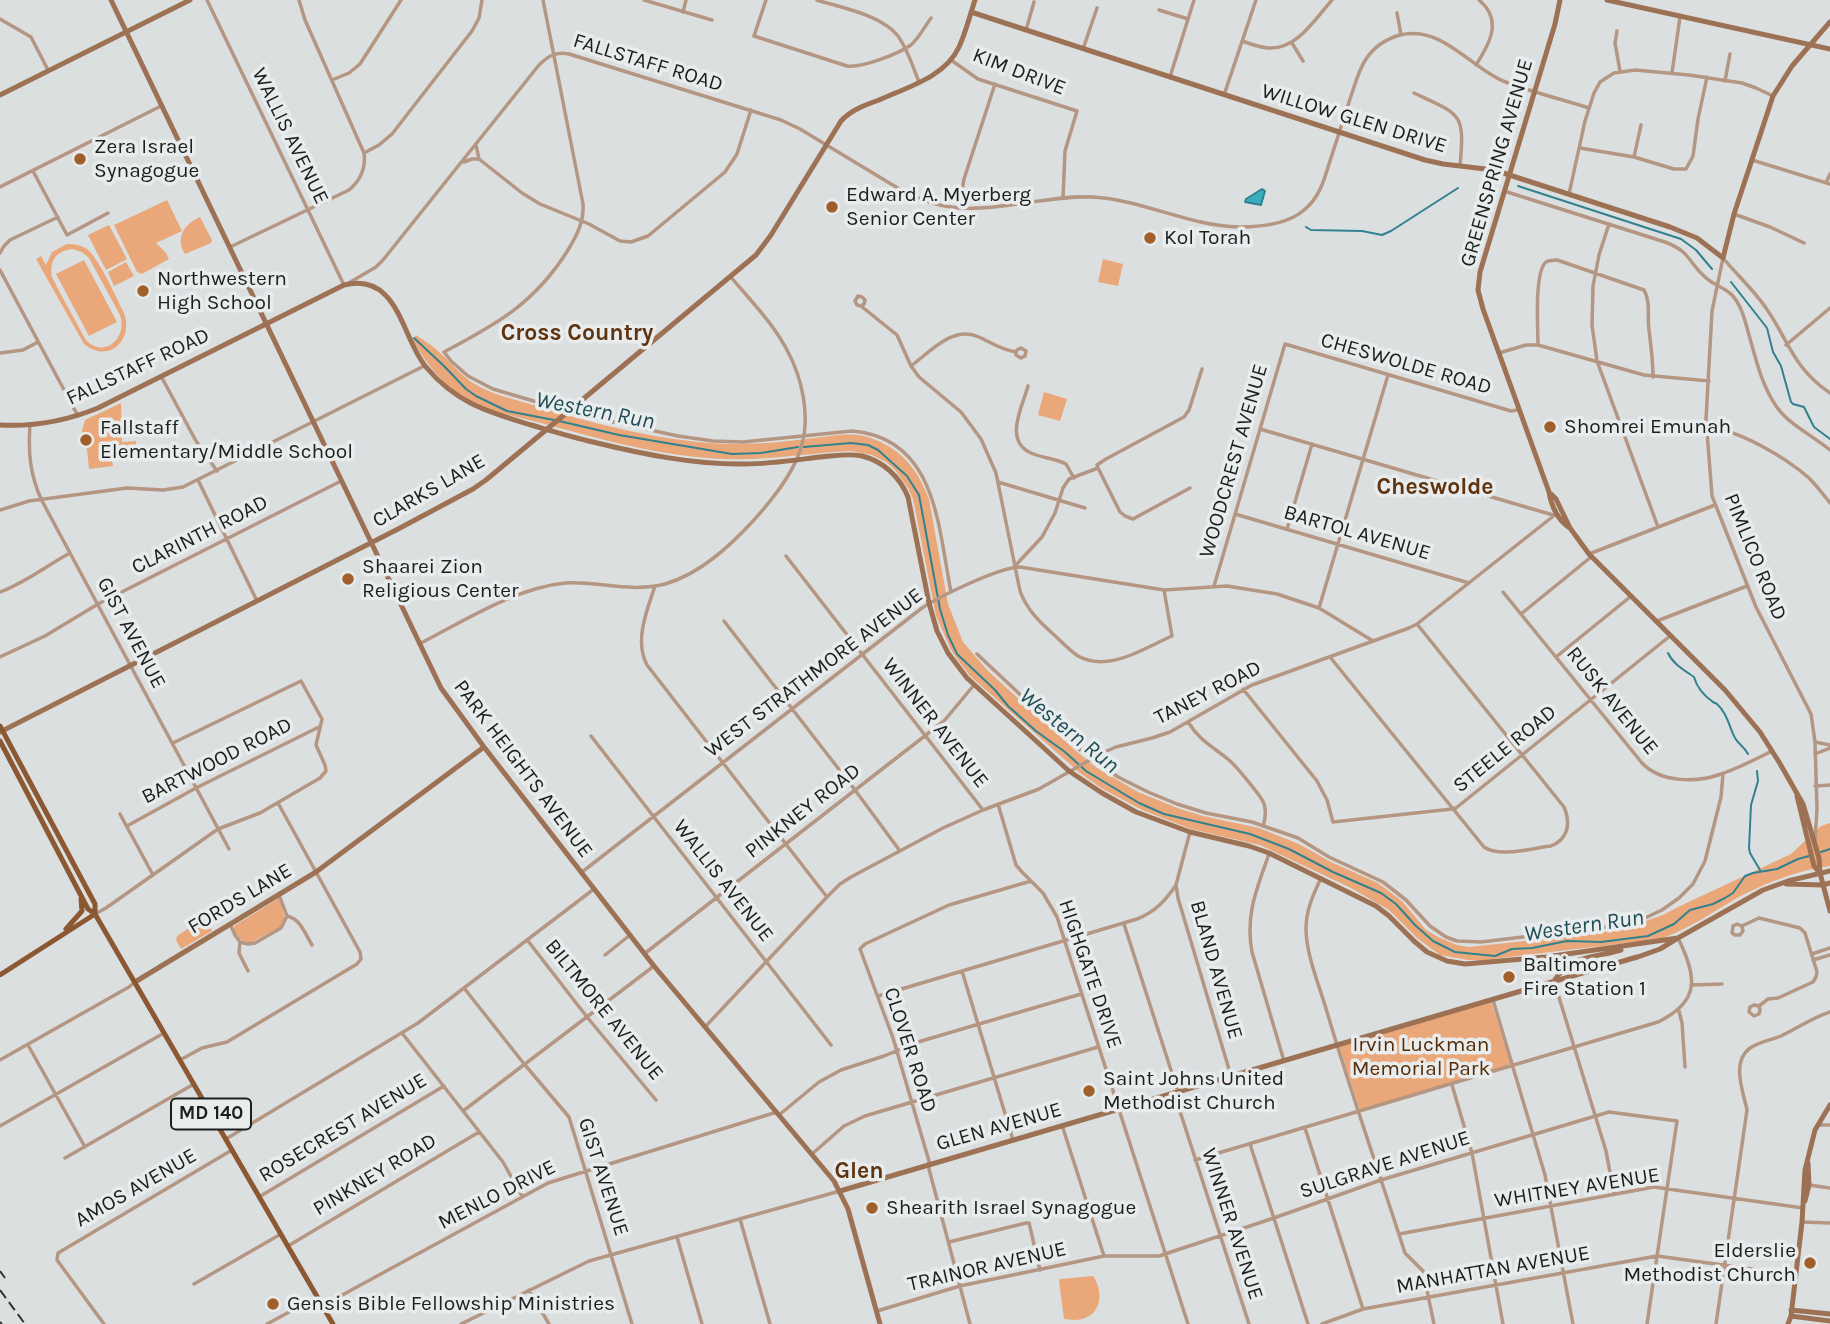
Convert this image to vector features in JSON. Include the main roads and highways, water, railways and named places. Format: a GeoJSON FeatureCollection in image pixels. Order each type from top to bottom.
{"type":"FeatureCollection","features":[{"type":"Feature","properties":{"kind":"main road","name":"PARK HEIGHTS AVENUE"},"geometry":{"type":"LineString","coordinates":[[111,0],[441,688],[644,954],[829,1174],[848,1209],[880,1324]]}},
{"type":"Feature","properties":{"kind":"main road"},"geometry":{"type":"LineString","coordinates":[[0,95],[190,0]]}},
{"type":"Feature","properties":{"kind":"main road"},"geometry":{"type":"LineString","coordinates":[[971,12],[975,0]]}},
{"type":"Feature","properties":{"kind":"main road","name":"GREENSPRING AVENUE"},"geometry":{"type":"LineString","coordinates":[[1560,0],[1480,272],[1480,298],[1557,513],[1590,555],[1736,702],[1772,751],[1807,809],[1816,858],[1815,868],[1820,873],[1823,885]]}},
{"type":"Feature","properties":{"kind":"main road"},"geometry":{"type":"LineString","coordinates":[[1607,0],[1830,49]]}},
{"type":"Feature","properties":{"kind":"main road","name":"WILLOW GLEN DRIVE"},"geometry":{"type":"LineString","coordinates":[[971,12],[1425,160],[1481,168],[1569,194],[1690,234],[1723,258]]}},
{"type":"Feature","properties":{"kind":"main road","name":"CLARKS LANE"},"geometry":{"type":"LineString","coordinates":[[1,730],[480,485],[756,255],[841,121],[849,113],[937,73],[951,61],[960,47],[971,12]]}},
{"type":"Feature","properties":{"kind":"main road","name":"PIMLICO ROAD"},"geometry":{"type":"LineString","coordinates":[[1723,258],[1734,214],[1773,96],[1788,72],[1830,22]]}},
{"type":"Feature","properties":{"kind":"main road","name":"FALLSTAFF ROAD"},"geometry":{"type":"LineString","coordinates":[[0,425],[51,423],[78,416],[345,285],[357,284],[374,288],[389,298],[412,347],[424,366],[444,387],[474,407],[547,429]]}},
{"type":"Feature","properties":{"kind":"main road"},"geometry":{"type":"LineString","coordinates":[[547,429],[614,446],[693,461],[743,464],[839,455],[859,456],[879,463],[895,475],[905,491],[937,631],[948,653],[974,685],[1096,790],[1136,812],[1190,832],[1269,853],[1321,878],[1381,910],[1422,948],[1441,959],[1470,965],[1678,938]]}},
{"type":"Feature","properties":{"kind":"main road","name":"MD 140"},"geometry":{"type":"LineString","coordinates":[[1,730],[94,904],[95,914]]}},
{"type":"Feature","properties":{"kind":"main road","name":"MD 140"},"geometry":{"type":"LineString","coordinates":[[0,741],[88,909],[95,914],[333,1324]]}},
{"type":"Feature","properties":{"kind":"main road","name":"FORDS LANE"},"geometry":{"type":"LineString","coordinates":[[135,982],[317,872],[485,747]]}},
{"type":"Feature","properties":{"kind":"main road"},"geometry":{"type":"LineString","coordinates":[[27,793],[40,810],[45,811]]}},
{"type":"Feature","properties":{"kind":"main road"},"geometry":{"type":"LineString","coordinates":[[62,934],[83,909],[67,866]]}},
{"type":"Feature","properties":{"kind":"main road"},"geometry":{"type":"LineString","coordinates":[[1546,957],[1592,965],[1637,957],[1660,949],[1750,896],[1780,884],[1830,871]]}},
{"type":"Feature","properties":{"kind":"main road"},"geometry":{"type":"LineString","coordinates":[[1780,884],[1830,883]]}},
{"type":"Feature","properties":{"kind":"main road"},"geometry":{"type":"LineString","coordinates":[[1823,885],[1830,911]]}},
{"type":"Feature","properties":{"kind":"main road"},"geometry":{"type":"LineString","coordinates":[[0,975],[95,914]]}},
{"type":"Feature","properties":{"kind":"main road","name":"GLEN AVENUE"},"geometry":{"type":"LineString","coordinates":[[1554,981],[1574,962],[1588,955],[1610,953],[1631,946]]}},
{"type":"Feature","properties":{"kind":"main road","name":"GLEN AVENUE"},"geometry":{"type":"LineString","coordinates":[[840,1191],[1637,957]]}},
{"type":"Feature","properties":{"kind":"main road"},"geometry":{"type":"LineString","coordinates":[[1790,1324],[1812,1137],[1830,1105]]}},
{"type":"Feature","properties":{"kind":"main road"},"geometry":{"type":"LineString","coordinates":[[1791,1313],[1830,1314]]}},
{"type":"Feature","properties":{"kind":"main road"},"geometry":{"type":"LineString","coordinates":[[1791,1313],[1830,1321]]}},
{"type":"Feature","properties":{"kind":"water"},"geometry":{"type":"Polygon","coordinates":[[[1262,189],[1265,191],[1261,205],[1245,202],[1246,199],[1262,189]]]}},
{"type":"Feature","properties":{"kind":"waterway"},"geometry":{"type":"LineString","coordinates":[[1518,186],[1681,239],[1696,250],[1712,269]]}},
{"type":"Feature","properties":{"kind":"waterway"},"geometry":{"type":"LineString","coordinates":[[1306,227],[1311,230],[1362,231],[1382,235],[1458,188]]}},
{"type":"Feature","properties":{"kind":"waterway"},"geometry":{"type":"LineString","coordinates":[[1731,282],[1767,328],[1791,402],[1804,407],[1814,427],[1830,439]]}},
{"type":"Feature","properties":{"kind":"waterway","name":"Western Run"},"geometry":{"type":"LineString","coordinates":[[414,338],[476,396],[507,411],[554,420]]}},
{"type":"Feature","properties":{"kind":"waterway","name":"Western Run"},"geometry":{"type":"LineString","coordinates":[[559,421],[619,435],[732,454],[798,447]]}},
{"type":"Feature","properties":{"kind":"waterway","name":"Western Run"},"geometry":{"type":"LineString","coordinates":[[804,447],[851,443],[868,445],[878,450],[907,476],[919,495],[940,609],[957,654],[1008,706],[1086,771],[1139,803],[1164,814],[1250,834],[1289,849],[1381,893],[1433,941],[1455,952],[1495,956],[1512,949],[1567,941],[1601,942],[1648,936],[1674,924],[1690,910],[1725,898],[1733,893],[1745,876],[1777,869],[1809,856]]}},
{"type":"Feature","properties":{"kind":"waterway"},"geometry":{"type":"LineString","coordinates":[[1668,653],[1676,664],[1694,677],[1703,694],[1717,704],[1726,716],[1735,738],[1748,754]]}},
{"type":"Feature","properties":{"kind":"waterway"},"geometry":{"type":"LineString","coordinates":[[1757,771],[1758,781],[1751,805],[1749,848],[1760,870]]}},
{"type":"Feature","properties":{"kind":"waterway","name":"Western Run"},"geometry":{"type":"LineString","coordinates":[[1821,852],[1830,849]]}},
{"type":"Feature","properties":{"kind":"railway"},"geometry":{"type":"LineString","coordinates":[[0,1271],[5,1278]]}},
{"type":"Feature","properties":{"kind":"railway"},"geometry":{"type":"LineString","coordinates":[[0,1290],[25,1324]]}},
{"type":"Feature","properties":{"kind":"place","name":"Zera Israel Synagogue"},"geometry":{"type":"Point","coordinates":[80,159]}},
{"type":"Feature","properties":{"kind":"place","name":"Edward A. Myerberg Senior Center"},"geometry":{"type":"Point","coordinates":[832,207]}},
{"type":"Feature","properties":{"kind":"place","name":"Kol Torah"},"geometry":{"type":"Point","coordinates":[1150,238]}},
{"type":"Feature","properties":{"kind":"place","name":"Northwestern High School"},"geometry":{"type":"Point","coordinates":[143,291]}},
{"type":"Feature","properties":{"kind":"place","name":"Shomrei Emunah"},"geometry":{"type":"Point","coordinates":[1550,427]}},
{"type":"Feature","properties":{"kind":"place","name":"Fallstaff Elementary/Middle School"},"geometry":{"type":"Point","coordinates":[86,440]}},
{"type":"Feature","properties":{"kind":"place","name":"Shaarei Zion Religious Center"},"geometry":{"type":"Point","coordinates":[348,579]}},
{"type":"Feature","properties":{"kind":"place","name":"Baltimore Fire Station 1"},"geometry":{"type":"Point","coordinates":[1509,977]}},
{"type":"Feature","properties":{"kind":"place","name":"Saint Johns United Methodist Church"},"geometry":{"type":"Point","coordinates":[1089,1091]}},
{"type":"Feature","properties":{"kind":"place","name":"Shearith Israel Synagogue"},"geometry":{"type":"Point","coordinates":[872,1208]}},
{"type":"Feature","properties":{"kind":"place","name":"Elderslie Methodist Church"},"geometry":{"type":"Point","coordinates":[1810,1263]}},
{"type":"Feature","properties":{"kind":"place","name":"Gensis Bible Fellowship Ministries"},"geometry":{"type":"Point","coordinates":[273,1304]}},
{"type":"Feature","properties":{"kind":"district","name":"Cross Country"},"geometry":{"type":"Point","coordinates":[577,333]}},
{"type":"Feature","properties":{"kind":"district","name":"Cheswolde"},"geometry":{"type":"Point","coordinates":[1435,487]}},
{"type":"Feature","properties":{"kind":"district","name":"Glen"},"geometry":{"type":"Point","coordinates":[859,1171]}},
{"type":"Feature","properties":{"kind":"park label","name":"Irvin Luckman Memorial Park"},"geometry":{"type":"Point","coordinates":[1421,1057]}}]}
